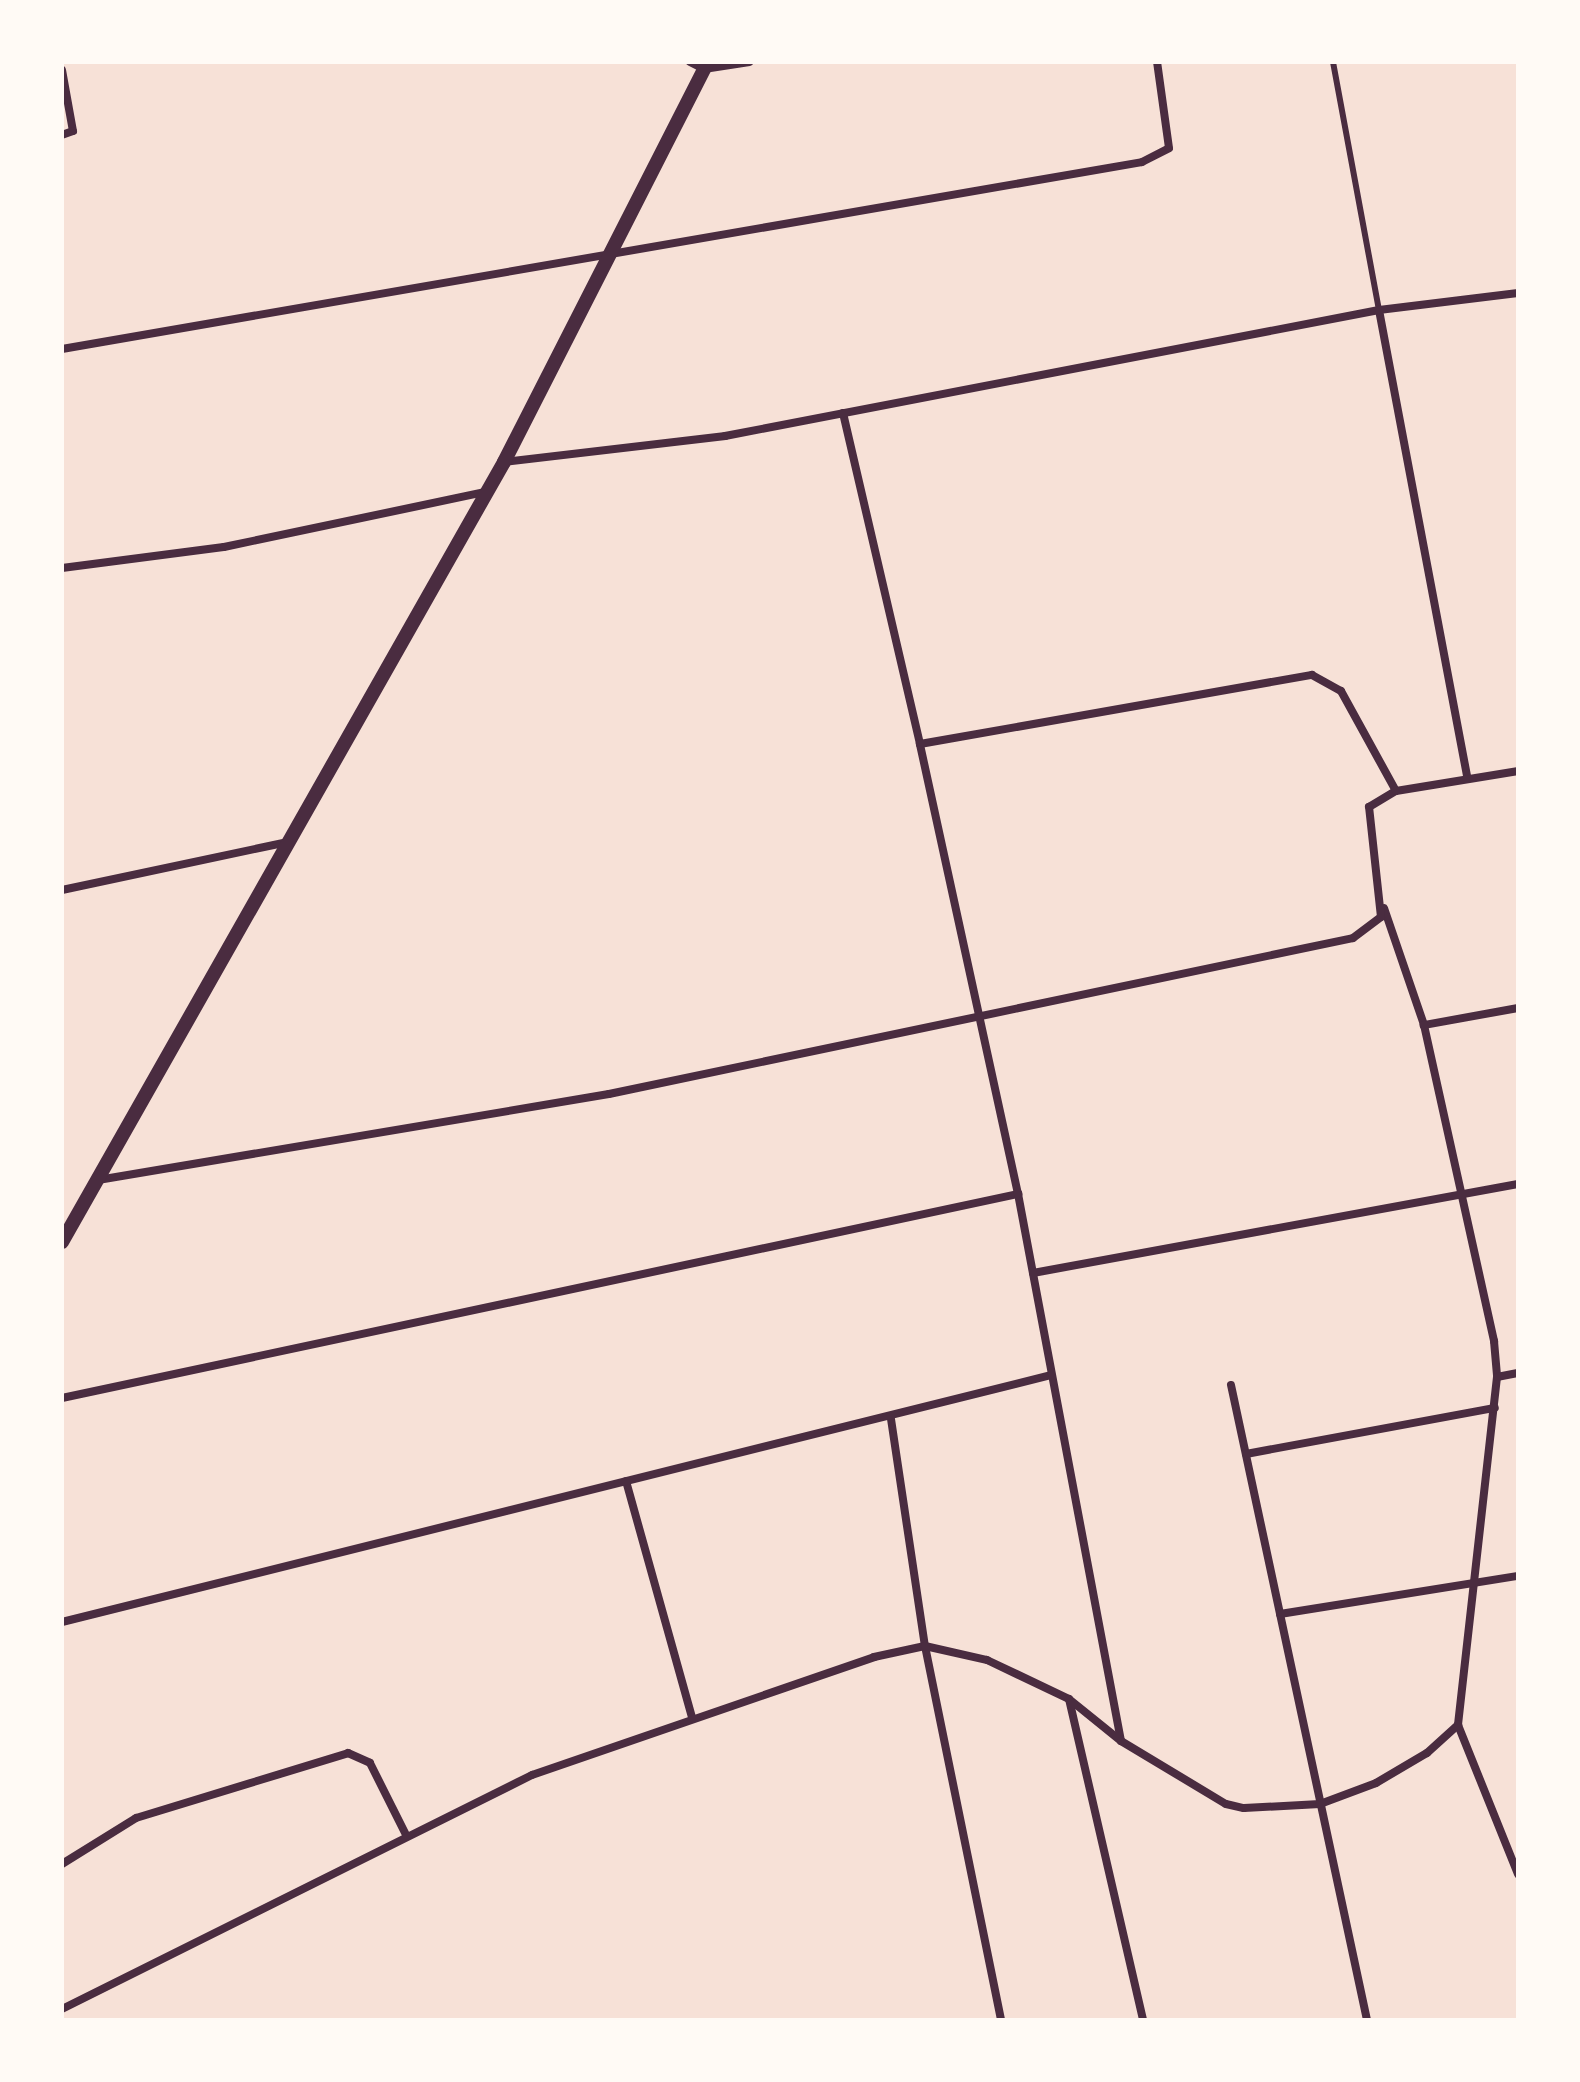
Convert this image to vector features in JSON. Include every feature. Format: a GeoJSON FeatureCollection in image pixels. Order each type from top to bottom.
{"type":"FeatureCollection","features":[{"type":"Feature","properties":{"kind":"street"},"geometry":{"type":"LineString","coordinates":[[62,1242],[504,462],[613,257],[701,64],[749,62]]}},
{"type":"Feature","properties":{"kind":"street"},"geometry":{"type":"LineString","coordinates":[[62,349],[613,257],[1160,157],[1169,148],[1170,131],[1157,62]]}},
{"type":"Feature","properties":{"kind":"street"},"geometry":{"type":"LineString","coordinates":[[62,70],[73,131],[62,135]]}},
{"type":"Feature","properties":{"kind":"street"},"geometry":{"type":"LineString","coordinates":[[504,462],[725,436],[1379,310],[1518,293]]}},
{"type":"Feature","properties":{"kind":"street"},"geometry":{"type":"LineString","coordinates":[[1379,310],[1468,779]]}},
{"type":"Feature","properties":{"kind":"street"},"geometry":{"type":"LineString","coordinates":[[843,413],[920,744],[975,1014],[1018,1194],[1121,1741]]}},
{"type":"Feature","properties":{"kind":"street"},"geometry":{"type":"LineString","coordinates":[[62,568],[224,547],[485,492]]}},
{"type":"Feature","properties":{"kind":"street"},"geometry":{"type":"LineString","coordinates":[[920,744],[1312,675],[1341,691],[1396,791]]}},
{"type":"Feature","properties":{"kind":"street"},"geometry":{"type":"LineString","coordinates":[[1518,771],[1396,791],[1379,797],[1366,819],[1381,899],[1424,1025],[1494,1341],[1497,1377],[1495,1408],[1458,1725],[1518,1874]]}},
{"type":"Feature","properties":{"kind":"street"},"geometry":{"type":"LineString","coordinates":[[62,890],[290,842]]}},
{"type":"Feature","properties":{"kind":"street"},"geometry":{"type":"LineString","coordinates":[[97,1180],[609,1094],[975,1014],[1353,938],[1381,917],[1381,899]]}},
{"type":"Feature","properties":{"kind":"street"},"geometry":{"type":"LineString","coordinates":[[1424,1025],[1518,1008]]}},
{"type":"Feature","properties":{"kind":"street"},"geometry":{"type":"LineString","coordinates":[[1033,1273],[1518,1184]]}},
{"type":"Feature","properties":{"kind":"street"},"geometry":{"type":"LineString","coordinates":[[62,1398],[1018,1194]]}},
{"type":"Feature","properties":{"kind":"street"},"geometry":{"type":"LineString","coordinates":[[1497,1377],[1518,1373]]}},
{"type":"Feature","properties":{"kind":"street"},"geometry":{"type":"LineString","coordinates":[[62,1622],[626,1481],[891,1419],[1051,1375]]}},
{"type":"Feature","properties":{"kind":"street"},"geometry":{"type":"LineString","coordinates":[[1231,1385],[1367,2020]]}},
{"type":"Feature","properties":{"kind":"street"},"geometry":{"type":"LineString","coordinates":[[1246,1454],[1495,1408]]}},
{"type":"Feature","properties":{"kind":"street"},"geometry":{"type":"LineString","coordinates":[[891,1419],[925,1646],[1001,2020]]}},
{"type":"Feature","properties":{"kind":"street"},"geometry":{"type":"LineString","coordinates":[[626,1481],[692,1718]]}},
{"type":"Feature","properties":{"kind":"street"},"geometry":{"type":"LineString","coordinates":[[1280,1614],[1518,1576]]}},
{"type":"Feature","properties":{"kind":"street"},"geometry":{"type":"LineString","coordinates":[[62,2009],[406,1835],[532,1775],[874,1657],[925,1646],[987,1660],[1069,1699],[1121,1741],[1226,1804],[1265,1809],[1320,1804],[1376,1783],[1427,1753],[1458,1725]]}},
{"type":"Feature","properties":{"kind":"street"},"geometry":{"type":"LineString","coordinates":[[1069,1699],[1143,2020]]}},
{"type":"Feature","properties":{"kind":"street"},"geometry":{"type":"LineString","coordinates":[[62,1864],[136,1818],[348,1753],[370,1763],[406,1835]]}},
{"type":"Feature","properties":{"kind":"lane"},"geometry":{"type":"LineString","coordinates":[[1333,62],[1379,310]]}}]}
